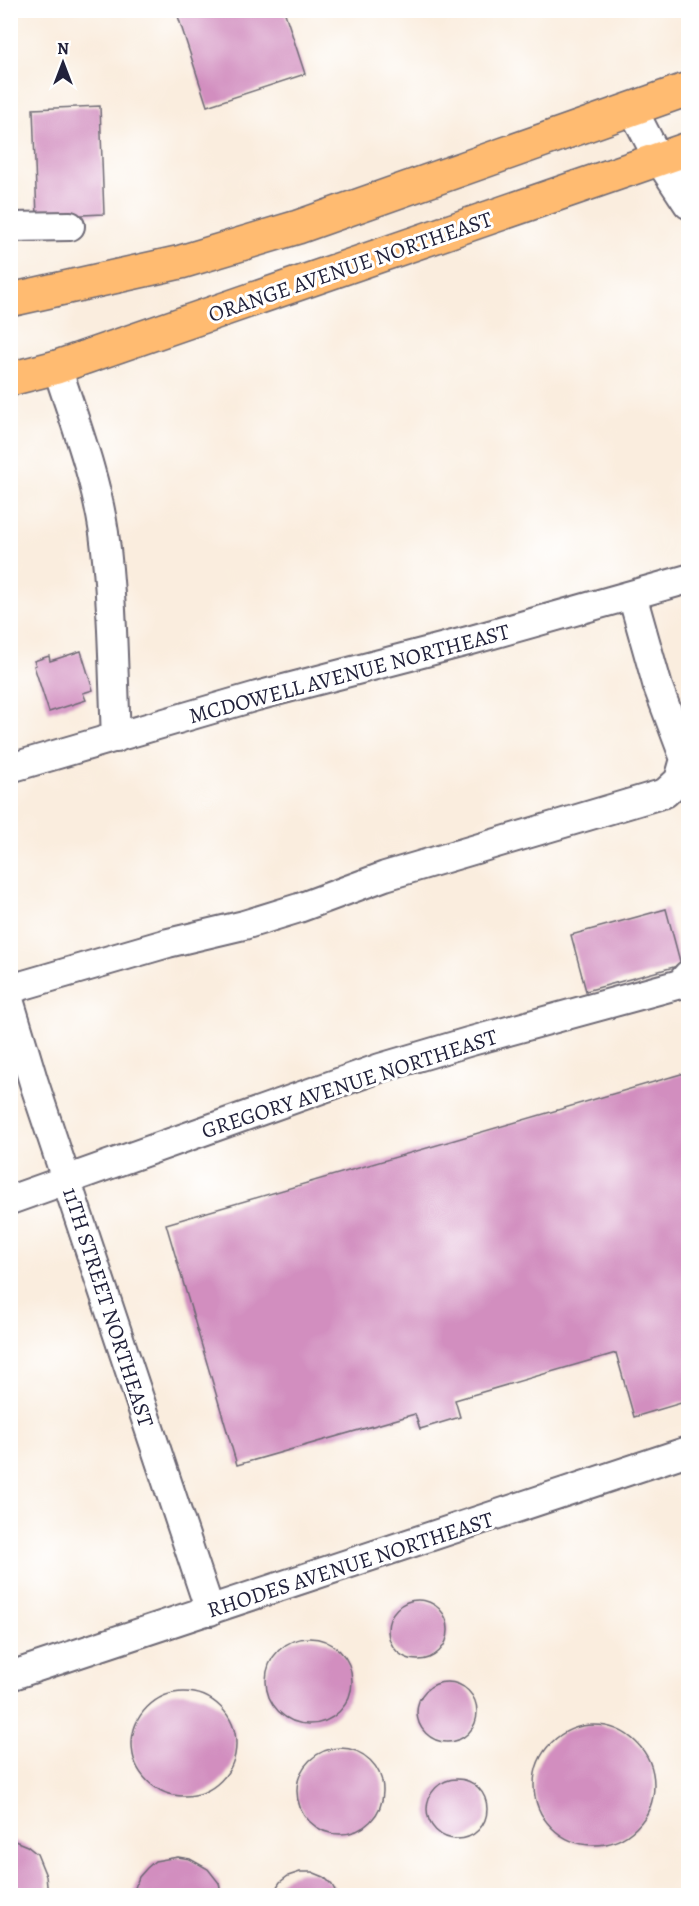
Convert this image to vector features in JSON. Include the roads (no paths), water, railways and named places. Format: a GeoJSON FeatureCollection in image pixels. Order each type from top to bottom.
{"type":"FeatureCollection","features":[{"type":"Feature","properties":{"kind":"highway"},"geometry":{"type":"LineString","coordinates":[[10,300],[182,262],[298,227],[688,89]]}},
{"type":"Feature","properties":{"kind":"highway","name":"ORANGE AVENUE NORTHEAST"},"geometry":{"type":"LineString","coordinates":[[10,379],[57,366],[674,154]]}},
{"type":"Feature","properties":{"kind":"street"},"geometry":{"type":"LineString","coordinates":[[632,108],[674,154],[688,204]]}},
{"type":"Feature","properties":{"kind":"street"},"geometry":{"type":"LineString","coordinates":[[10,227],[70,226]]}},
{"type":"Feature","properties":{"kind":"street"},"geometry":{"type":"LineString","coordinates":[[57,366],[88,466],[104,531],[116,738]]}},
{"type":"Feature","properties":{"kind":"street","name":"MCDOWELL AVENUE NORTHEAST"},"geometry":{"type":"LineString","coordinates":[[10,768],[257,696],[468,642],[688,579]]}},
{"type":"Feature","properties":{"kind":"street"},"geometry":{"type":"LineString","coordinates":[[10,989],[168,943],[244,925],[299,908],[385,876],[665,793],[687,772],[658,687],[632,595]]}},
{"type":"Feature","properties":{"kind":"street","name":"GREGORY AVENUE NORTHEAST"},"geometry":{"type":"LineString","coordinates":[[10,1200],[380,1068],[479,1038],[680,984],[688,975]]}},
{"type":"Feature","properties":{"kind":"street","name":"11TH STREET NORTHEAST"},"geometry":{"type":"LineString","coordinates":[[10,1003],[34,1083],[210,1611]]}},
{"type":"Feature","properties":{"kind":"street","name":"RHODES AVENUE NORTHEAST"},"geometry":{"type":"LineString","coordinates":[[10,1676],[688,1451]]}}]}
